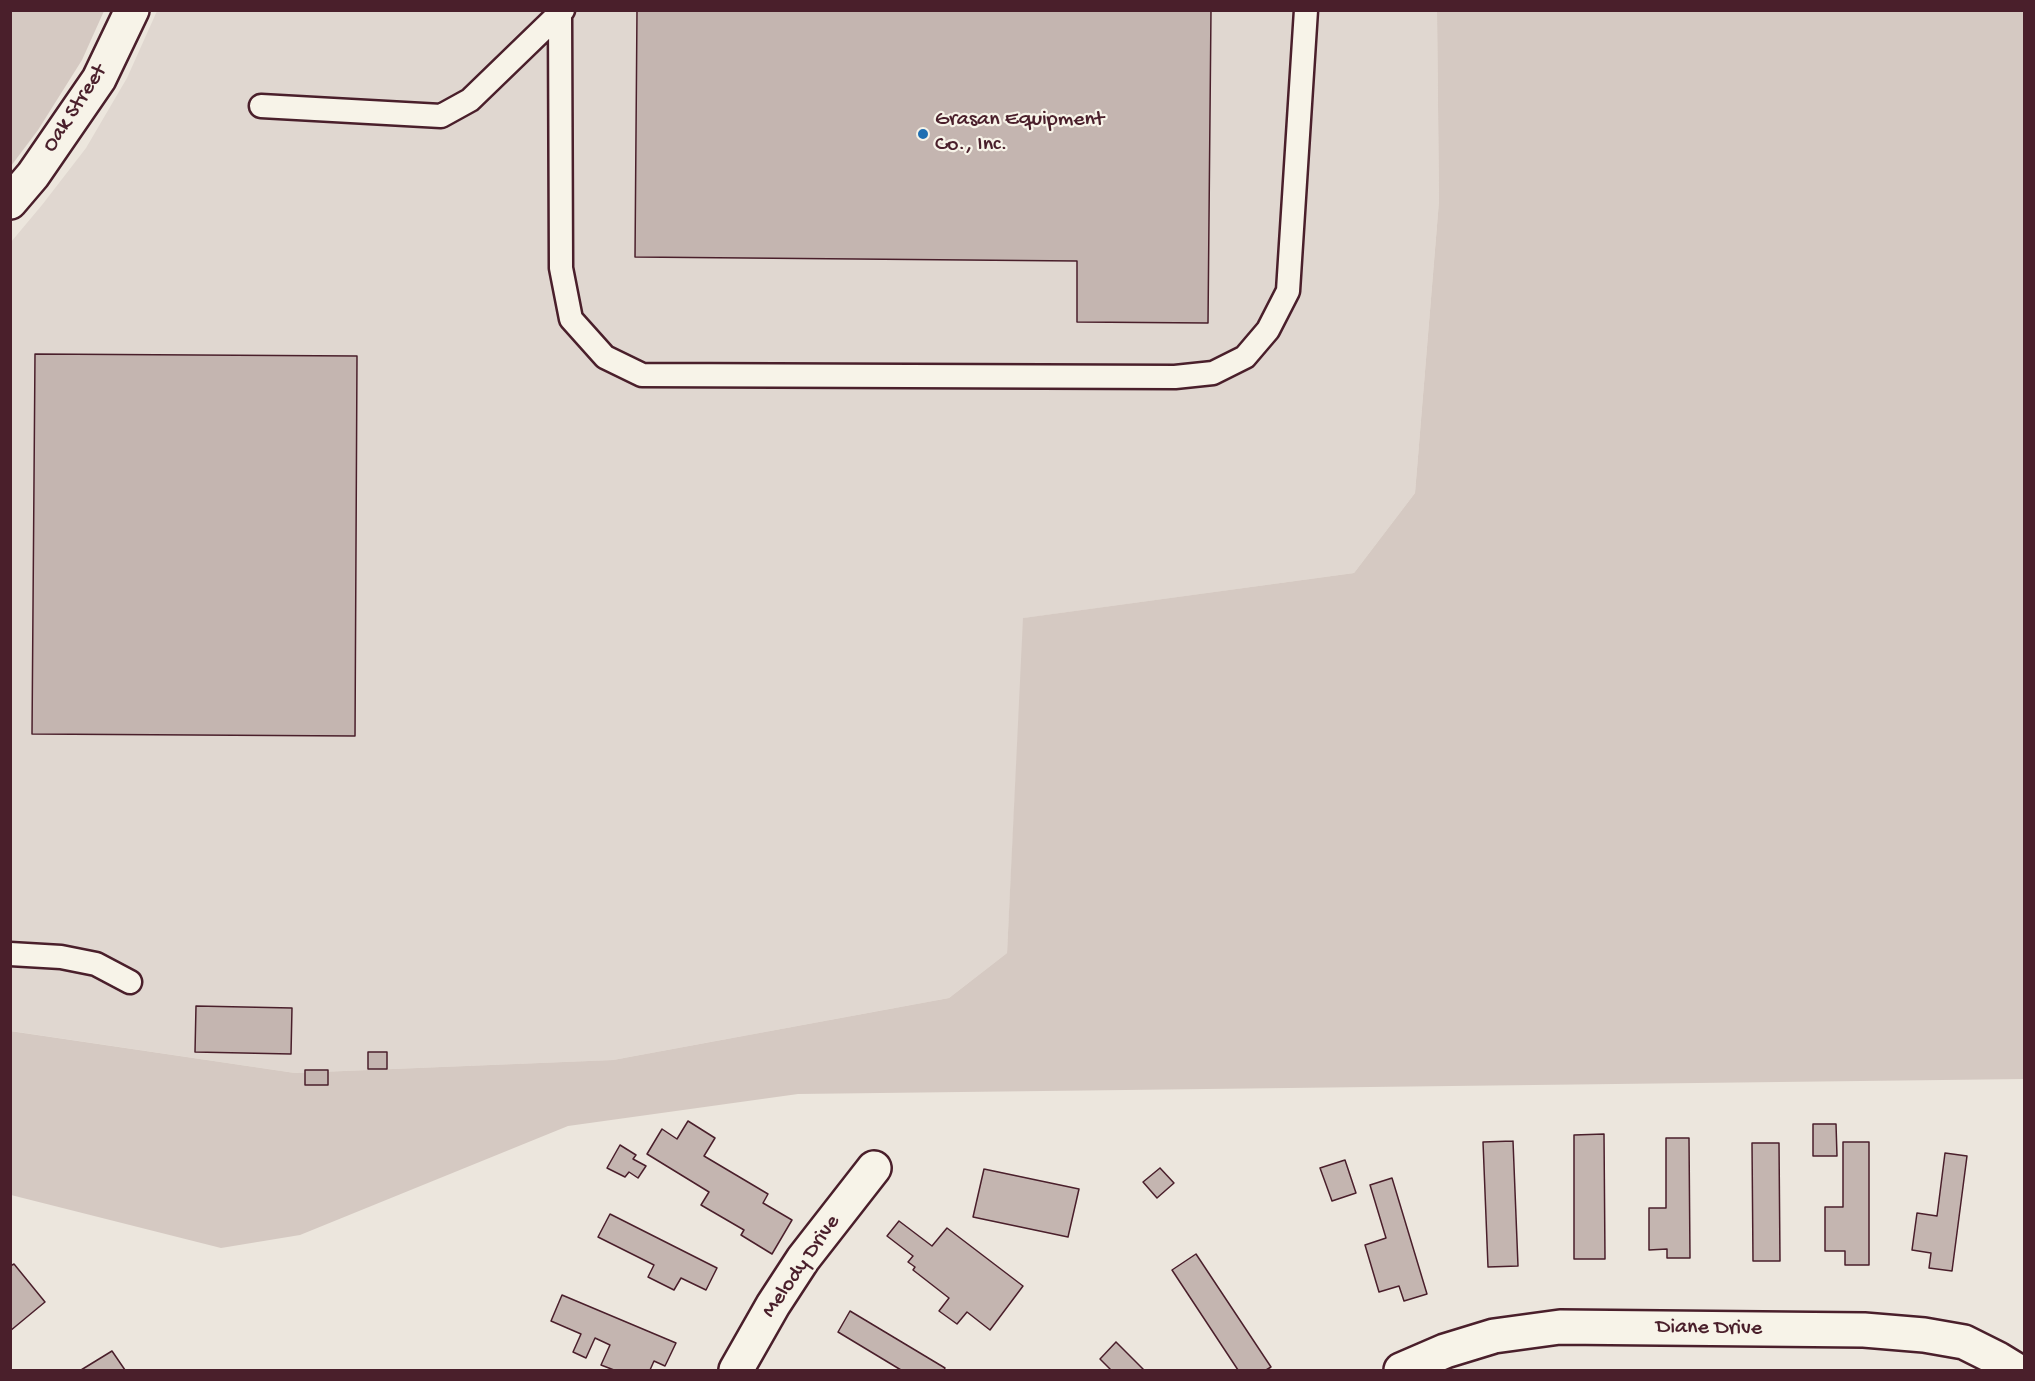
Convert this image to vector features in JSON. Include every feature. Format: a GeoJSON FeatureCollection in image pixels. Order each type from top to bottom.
{"type":"FeatureCollection","features":[{"type":"Feature","properties":{"kind":"street","name":"Oak Street"},"geometry":{"type":"LineString","coordinates":[[10,202],[33,175],[99,79],[132,10]]}},
{"type":"Feature","properties":{"kind":"street","name":"Melody Drive"},"geometry":{"type":"LineString","coordinates":[[736,1371],[773,1305],[803,1259],[874,1168]]}},
{"type":"Feature","properties":{"kind":"street","name":"Diane Drive"},"geometry":{"type":"LineString","coordinates":[[1401,1371],[1445,1351],[1494,1336],[1560,1327],[1864,1330],[1923,1335],[1964,1342],[2016,1371]]}},
{"type":"Feature","properties":{"kind":"lane"},"geometry":{"type":"LineString","coordinates":[[562,13],[561,268],[571,319],[605,357],[642,375],[1175,378],[1213,373],[1245,357],[1268,330],[1288,291],[1306,10]]}},
{"type":"Feature","properties":{"kind":"lane"},"geometry":{"type":"LineString","coordinates":[[261,106],[441,116],[470,100],[562,13]]}},
{"type":"Feature","properties":{"kind":"lane"},"geometry":{"type":"LineString","coordinates":[[10,954],[61,957],[96,964],[130,982]]}},
{"type":"Feature","properties":{"kind":"shaded area"},"geometry":{"type":"Polygon","coordinates":[[[11,10],[104,11],[82,60],[38,130],[11,166],[11,10]]]}},
{"type":"Feature","properties":{"kind":"shaded area"},"geometry":{"type":"Polygon","coordinates":[[[157,11],[1437,11],[1439,201],[1415,493],[1354,573],[1024,618],[1007,953],[949,998],[613,1060],[295,1073],[11,1031],[11,242],[86,148],[127,78],[157,11]]]}},
{"type":"Feature","properties":{"kind":"shaded area"},"geometry":{"type":"Polygon","coordinates":[[[1437,11],[2024,11],[2024,1079],[798,1094],[568,1126],[300,1235],[221,1248],[11,1195],[10,1031],[295,1073],[613,1060],[949,998],[1007,953],[1023,618],[1354,573],[1415,493],[1439,201],[1437,11]]]}},
{"type":"Feature","properties":{"kind":"building","name":"Grasan Equipment Co., Inc."},"geometry":{"type":"Polygon","coordinates":[[[637,10],[1211,10],[1208,323],[1077,322],[1077,261],[635,257],[637,10]]]}},
{"type":"Feature","properties":{"kind":"building"},"geometry":{"type":"Polygon","coordinates":[[[35,354],[357,356],[355,736],[32,734],[35,354]]]}},
{"type":"Feature","properties":{"kind":"building"},"geometry":{"type":"Polygon","coordinates":[[[196,1006],[292,1008],[291,1054],[195,1052],[196,1006]]]}},
{"type":"Feature","properties":{"kind":"building"},"geometry":{"type":"Polygon","coordinates":[[[368,1052],[387,1052],[387,1069],[368,1069],[368,1052]]]}},
{"type":"Feature","properties":{"kind":"building"},"geometry":{"type":"Polygon","coordinates":[[[305,1070],[328,1070],[328,1085],[305,1085],[305,1070]]]}},
{"type":"Feature","properties":{"kind":"building"},"geometry":{"type":"Polygon","coordinates":[[[688,1121],[715,1138],[704,1156],[768,1194],[763,1203],[792,1220],[772,1254],[741,1235],[744,1230],[701,1205],[709,1192],[647,1154],[662,1129],[677,1139],[688,1121]]]}},
{"type":"Feature","properties":{"kind":"building"},"geometry":{"type":"Polygon","coordinates":[[[1813,1124],[1836,1124],[1837,1156],[1813,1156],[1813,1124]]]}},
{"type":"Feature","properties":{"kind":"building"},"geometry":{"type":"Polygon","coordinates":[[[1604,1134],[1605,1259],[1574,1259],[1574,1135],[1604,1134]]]}},
{"type":"Feature","properties":{"kind":"building"},"geometry":{"type":"Polygon","coordinates":[[[1666,1138],[1689,1138],[1690,1258],[1667,1258],[1667,1249],[1649,1250],[1649,1208],[1666,1208],[1666,1138]]]}},
{"type":"Feature","properties":{"kind":"building"},"geometry":{"type":"Polygon","coordinates":[[[1513,1141],[1518,1266],[1488,1267],[1483,1142],[1513,1141]]]}},
{"type":"Feature","properties":{"kind":"building"},"geometry":{"type":"Polygon","coordinates":[[[1843,1142],[1869,1142],[1869,1265],[1845,1265],[1845,1251],[1825,1251],[1825,1207],[1843,1207],[1843,1142]]]}},
{"type":"Feature","properties":{"kind":"building"},"geometry":{"type":"Polygon","coordinates":[[[1752,1143],[1779,1143],[1780,1261],[1753,1261],[1752,1143]]]}},
{"type":"Feature","properties":{"kind":"building"},"geometry":{"type":"Polygon","coordinates":[[[620,1145],[636,1155],[633,1159],[646,1166],[638,1178],[629,1172],[625,1177],[607,1168],[620,1145]]]}},
{"type":"Feature","properties":{"kind":"building"},"geometry":{"type":"Polygon","coordinates":[[[1945,1153],[1967,1156],[1952,1271],[1929,1268],[1931,1253],[1912,1250],[1917,1213],[1937,1216],[1945,1153]]]}},
{"type":"Feature","properties":{"kind":"building"},"geometry":{"type":"Polygon","coordinates":[[[1345,1160],[1356,1193],[1332,1201],[1320,1168],[1345,1160]]]}},
{"type":"Feature","properties":{"kind":"building"},"geometry":{"type":"Polygon","coordinates":[[[1160,1168],[1174,1183],[1157,1198],[1143,1182],[1160,1168]]]}},
{"type":"Feature","properties":{"kind":"building"},"geometry":{"type":"Polygon","coordinates":[[[984,1169],[1079,1189],[1068,1237],[973,1217],[984,1169]]]}},
{"type":"Feature","properties":{"kind":"building"},"geometry":{"type":"Polygon","coordinates":[[[1392,1178],[1427,1294],[1404,1301],[1399,1286],[1379,1292],[1365,1245],[1386,1238],[1370,1185],[1392,1178]]]}},
{"type":"Feature","properties":{"kind":"building"},"geometry":{"type":"Polygon","coordinates":[[[610,1214],[717,1268],[706,1290],[681,1278],[674,1290],[648,1277],[654,1265],[598,1237],[610,1214]]]}},
{"type":"Feature","properties":{"kind":"building"},"geometry":{"type":"Polygon","coordinates":[[[899,1221],[932,1246],[947,1228],[1023,1286],[990,1330],[967,1312],[957,1324],[939,1311],[949,1298],[913,1270],[915,1267],[908,1262],[913,1256],[887,1236],[899,1221]]]}},
{"type":"Feature","properties":{"kind":"building"},"geometry":{"type":"Polygon","coordinates":[[[1196,1254],[1271,1367],[1266,1370],[1238,1370],[1172,1270],[1196,1254]]]}},
{"type":"Feature","properties":{"kind":"building"},"geometry":{"type":"Polygon","coordinates":[[[14,1264],[45,1302],[10,1331],[10,1266],[14,1264]]]}},
{"type":"Feature","properties":{"kind":"building"},"geometry":{"type":"Polygon","coordinates":[[[562,1295],[676,1343],[665,1366],[654,1361],[650,1370],[614,1370],[601,1365],[610,1345],[595,1338],[586,1358],[573,1352],[581,1334],[551,1321],[562,1295]]]}},
{"type":"Feature","properties":{"kind":"building"},"geometry":{"type":"Polygon","coordinates":[[[850,1311],[945,1368],[944,1370],[901,1370],[838,1332],[850,1311]]]}},
{"type":"Feature","properties":{"kind":"building"},"geometry":{"type":"Polygon","coordinates":[[[1116,1342],[1144,1370],[1111,1370],[1100,1359],[1116,1342]]]}},
{"type":"Feature","properties":{"kind":"building"},"geometry":{"type":"Polygon","coordinates":[[[112,1351],[125,1370],[81,1370],[112,1351]]]}},
{"type":"Feature","properties":{"kind":"place","name":"Grasan Equipment Co., Inc."},"geometry":{"type":"Point","coordinates":[923,134]}}]}
